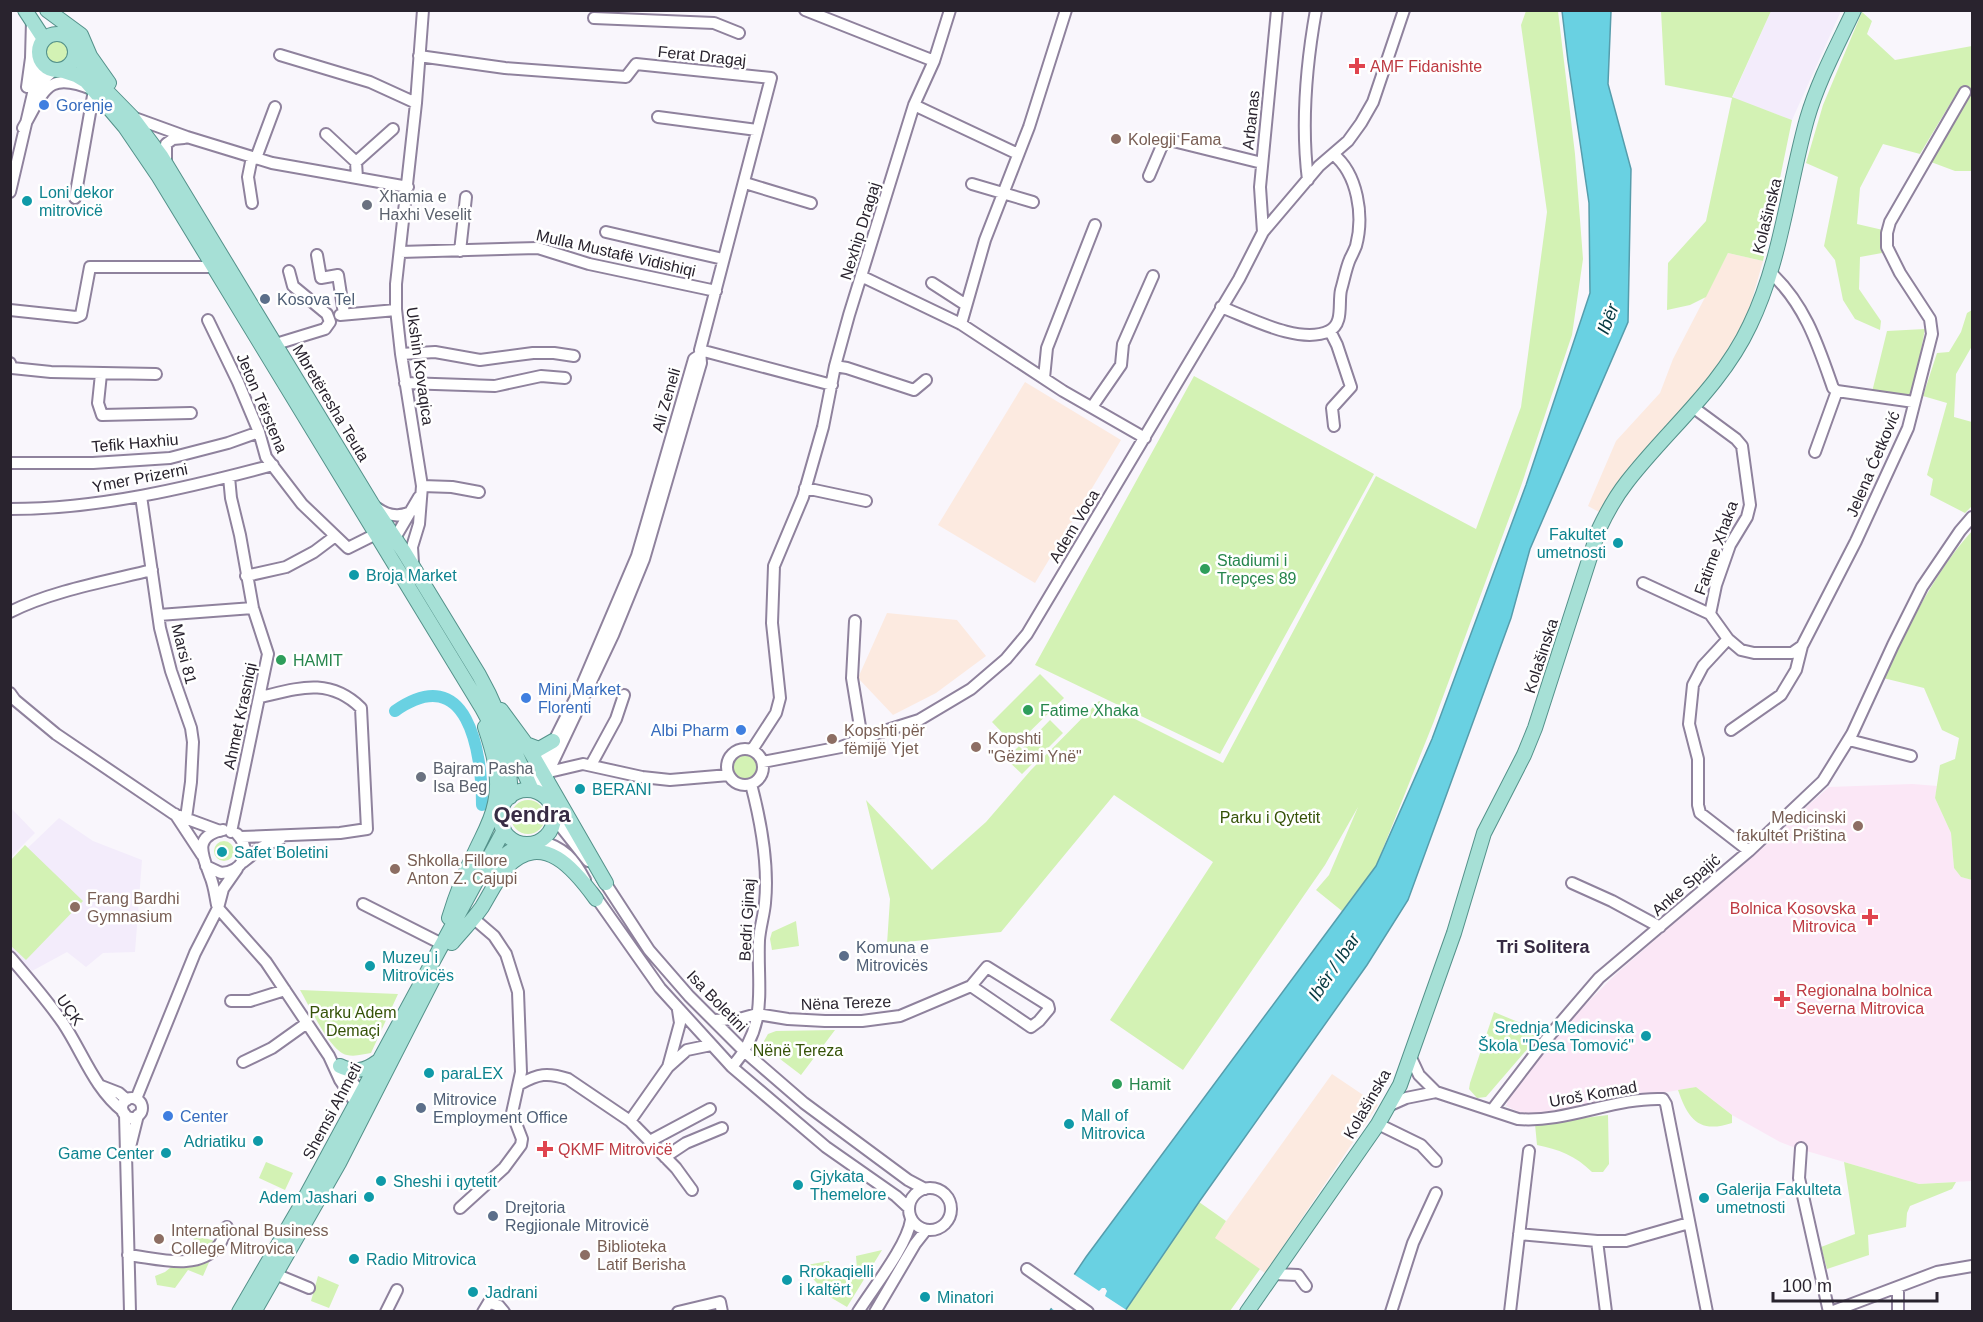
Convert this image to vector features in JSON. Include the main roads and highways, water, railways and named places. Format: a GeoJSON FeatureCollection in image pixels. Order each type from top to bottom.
{"type":"FeatureCollection","features":[{"type":"Feature","properties":{"kind":"main road"},"geometry":{"type":"LineString","coordinates":[[48,10],[81,35],[90,56],[132,117]]}},
{"type":"Feature","properties":{"kind":"main road","name":"Kolašinska"},"geometry":{"type":"LineString","coordinates":[[1247,1311],[1378,1124],[1400,1085],[1454,933],[1484,833],[1524,755],[1535,728],[1599,529],[1626,482],[1714,383],[1749,328],[1760,305],[1770,272],[1808,118],[1824,70],[1854,10]]}},
{"type":"Feature","properties":{"kind":"main road"},"geometry":{"type":"LineString","coordinates":[[32,14],[49,37]]}},
{"type":"Feature","properties":{"kind":"main road"},"geometry":{"type":"LineString","coordinates":[[66,36],[74,45],[76,50],[74,61],[66,68],[57,70],[42,62],[39,53],[49,37],[66,36]]}},
{"type":"Feature","properties":{"kind":"main road","name":"Mbretëresha Teuta"},"geometry":{"type":"LineString","coordinates":[[76,50],[85,69],[132,117],[166,165],[372,504],[391,544],[504,750],[511,777],[510,796]]}},
{"type":"Feature","properties":{"kind":"main road","name":"Mbretëresha Teuta"},"geometry":{"type":"LineString","coordinates":[[57,70],[76,75],[86,81],[126,127],[144,154],[376,534],[391,544],[415,570],[489,694],[536,792]]}},
{"type":"Feature","properties":{"kind":"main road"},"geometry":{"type":"LineString","coordinates":[[447,943],[455,897],[489,821],[497,788],[494,755],[479,710],[463,678]]}},
{"type":"Feature","properties":{"kind":"main road"},"geometry":{"type":"LineString","coordinates":[[489,694],[545,773],[606,883]]}},
{"type":"Feature","properties":{"kind":"main road"},"geometry":{"type":"LineString","coordinates":[[525,744],[539,749],[553,741]]}},
{"type":"Feature","properties":{"kind":"main road"},"geometry":{"type":"LineString","coordinates":[[524,790],[536,792],[550,802],[554,818],[552,827],[534,842],[518,842],[504,830],[501,812],[510,796],[524,790]]}},
{"type":"Feature","properties":{"kind":"main road","name":"Shemsi Ahmeti"},"geometry":{"type":"LineString","coordinates":[[254,1311],[306,1223],[363,1103],[504,830]]}},
{"type":"Feature","properties":{"kind":"main road","name":"Shemsi Ahmeti"},"geometry":{"type":"LineString","coordinates":[[239,1311],[363,1103],[380,1058],[482,885],[500,858],[517,846],[534,842]]}},
{"type":"Feature","properties":{"kind":"main road"},"geometry":{"type":"LineString","coordinates":[[447,943],[473,918],[507,868],[517,859],[531,853],[546,854],[561,859],[581,877],[596,899]]}},
{"type":"Feature","properties":{"kind":"main road"},"geometry":{"type":"LineString","coordinates":[[340,1073],[370,1067],[380,1058]]}},
{"type":"Feature","properties":{"kind":"water"},"geometry":{"type":"Polygon","coordinates":[[[1562,11],[1611,11],[1608,84],[1631,169],[1628,322],[1530,549],[1511,618],[1408,900],[1367,965],[1199,1202],[1125,1311],[1049,1312],[1086,1257],[1376,866],[1432,739],[1526,485],[1590,293],[1589,203],[1562,11]]]}},
{"type":"Feature","properties":{"kind":"waterway"},"geometry":{"type":"LineString","coordinates":[[395,711],[420,698],[439,697],[455,704],[466,719],[474,739],[479,761],[482,805]]}},
{"type":"Feature","properties":{"kind":"place","name":"AMF Fidanishte"},"geometry":{"type":"Point","coordinates":[1357,66]}},
{"type":"Feature","properties":{"kind":"place","name":"Gorenje"},"geometry":{"type":"Point","coordinates":[44,105]}},
{"type":"Feature","properties":{"kind":"place","name":"Kolegji Fama"},"geometry":{"type":"Point","coordinates":[1116,139]}},
{"type":"Feature","properties":{"kind":"place","name":"Loni dekor mitrovicë"},"geometry":{"type":"Point","coordinates":[27,201]}},
{"type":"Feature","properties":{"kind":"place","name":"Xhamia e Haxhi Veselit"},"geometry":{"type":"Point","coordinates":[367,205]}},
{"type":"Feature","properties":{"kind":"place","name":"Kosova Tel"},"geometry":{"type":"Point","coordinates":[265,299]}},
{"type":"Feature","properties":{"kind":"place","name":"Fakultet umetnosti"},"geometry":{"type":"Point","coordinates":[1618,543]}},
{"type":"Feature","properties":{"kind":"place","name":"Stadiumi i Trepçes 89"},"geometry":{"type":"Point","coordinates":[1205,569]}},
{"type":"Feature","properties":{"kind":"place","name":"Broja Market"},"geometry":{"type":"Point","coordinates":[354,575]}},
{"type":"Feature","properties":{"kind":"place","name":"HAMIT"},"geometry":{"type":"Point","coordinates":[281,660]}},
{"type":"Feature","properties":{"kind":"place","name":"Mini Market Florenti"},"geometry":{"type":"Point","coordinates":[526,698]}},
{"type":"Feature","properties":{"kind":"place","name":"Fatime Xhaka"},"geometry":{"type":"Point","coordinates":[1028,710]}},
{"type":"Feature","properties":{"kind":"place","name":"Albi Pharm"},"geometry":{"type":"Point","coordinates":[741,730]}},
{"type":"Feature","properties":{"kind":"place","name":"Kopshti për fëmijë Yjet"},"geometry":{"type":"Point","coordinates":[832,739]}},
{"type":"Feature","properties":{"kind":"place","name":"Kopshti \"Gëzimi Ynë\""},"geometry":{"type":"Point","coordinates":[976,747]}},
{"type":"Feature","properties":{"kind":"place","name":"Bajram Pasha Isa Beg"},"geometry":{"type":"Point","coordinates":[421,777]}},
{"type":"Feature","properties":{"kind":"place","name":"BERANI"},"geometry":{"type":"Point","coordinates":[580,789]}},
{"type":"Feature","properties":{"kind":"place","name":"Medicinski fakultet Priština"},"geometry":{"type":"Point","coordinates":[1858,826]}},
{"type":"Feature","properties":{"kind":"place","name":"Safet Boletini"},"geometry":{"type":"Point","coordinates":[222,852]}},
{"type":"Feature","properties":{"kind":"place","name":"Shkolla Fillore Anton Z. Cajupi"},"geometry":{"type":"Point","coordinates":[395,869]}},
{"type":"Feature","properties":{"kind":"place","name":"Frang Bardhi Gymnasium"},"geometry":{"type":"Point","coordinates":[75,907]}},
{"type":"Feature","properties":{"kind":"place","name":"Bolnica Kosovska Mitrovica"},"geometry":{"type":"Point","coordinates":[1870,917]}},
{"type":"Feature","properties":{"kind":"place","name":"Komuna e Mitrovicës"},"geometry":{"type":"Point","coordinates":[844,956]}},
{"type":"Feature","properties":{"kind":"place","name":"Muzeu i Mitrovicës"},"geometry":{"type":"Point","coordinates":[370,966]}},
{"type":"Feature","properties":{"kind":"place","name":"Regionalna bolnica Severna Mitrovica"},"geometry":{"type":"Point","coordinates":[1782,999]}},
{"type":"Feature","properties":{"kind":"place","name":"Srednja Medicinska Škola \"Desa Tomović\""},"geometry":{"type":"Point","coordinates":[1646,1036]}},
{"type":"Feature","properties":{"kind":"place","name":"paraLEX"},"geometry":{"type":"Point","coordinates":[429,1073]}},
{"type":"Feature","properties":{"kind":"place","name":"Hamit"},"geometry":{"type":"Point","coordinates":[1117,1084]}},
{"type":"Feature","properties":{"kind":"place","name":"Mitrovice Employment Office"},"geometry":{"type":"Point","coordinates":[421,1108]}},
{"type":"Feature","properties":{"kind":"place","name":"Center"},"geometry":{"type":"Point","coordinates":[168,1116]}},
{"type":"Feature","properties":{"kind":"place","name":"Mall of Mitrovica"},"geometry":{"type":"Point","coordinates":[1069,1124]}},
{"type":"Feature","properties":{"kind":"place","name":"Adriatiku"},"geometry":{"type":"Point","coordinates":[258,1141]}},
{"type":"Feature","properties":{"kind":"place","name":"QKMF Mitrovicë"},"geometry":{"type":"Point","coordinates":[545,1149]}},
{"type":"Feature","properties":{"kind":"place","name":"Game Center"},"geometry":{"type":"Point","coordinates":[166,1153]}},
{"type":"Feature","properties":{"kind":"place","name":"Sheshi i qytetit"},"geometry":{"type":"Point","coordinates":[381,1181]}},
{"type":"Feature","properties":{"kind":"place","name":"Gjykata Themelore"},"geometry":{"type":"Point","coordinates":[798,1185]}},
{"type":"Feature","properties":{"kind":"place","name":"Adem Jashari"},"geometry":{"type":"Point","coordinates":[369,1197]}},
{"type":"Feature","properties":{"kind":"place","name":"Galerija Fakulteta umetnosti"},"geometry":{"type":"Point","coordinates":[1704,1198]}},
{"type":"Feature","properties":{"kind":"place","name":"Drejtoria Regjionale Mitrovicë"},"geometry":{"type":"Point","coordinates":[493,1216]}},
{"type":"Feature","properties":{"kind":"place","name":"International Business College Mitrovica"},"geometry":{"type":"Point","coordinates":[159,1239]}},
{"type":"Feature","properties":{"kind":"place","name":"Biblioteka Latif Berisha"},"geometry":{"type":"Point","coordinates":[585,1255]}},
{"type":"Feature","properties":{"kind":"place","name":"Radio Mitrovica"},"geometry":{"type":"Point","coordinates":[354,1259]}},
{"type":"Feature","properties":{"kind":"place","name":"Rrokaqielli i kaltërt"},"geometry":{"type":"Point","coordinates":[787,1280]}},
{"type":"Feature","properties":{"kind":"place","name":"Jadrani"},"geometry":{"type":"Point","coordinates":[473,1292]}},
{"type":"Feature","properties":{"kind":"place","name":"Minatori"},"geometry":{"type":"Point","coordinates":[925,1297]}},
{"type":"Feature","properties":{"kind":"district","name":"Qendra"},"geometry":{"type":"Point","coordinates":[532,814]}},
{"type":"Feature","properties":{"kind":"district","name":"Tri Solitera"},"geometry":{"type":"Point","coordinates":[1543,947]}},
{"type":"Feature","properties":{"kind":"water label","name":"Ibër"},"geometry":{"type":"Point","coordinates":[1608,319]}},
{"type":"Feature","properties":{"kind":"water label","name":"Ibër / Ibar"},"geometry":{"type":"Point","coordinates":[1334,967]}},
{"type":"Feature","properties":{"kind":"park label","name":"Parku i Qytetit"},"geometry":{"type":"Point","coordinates":[1270,817]}},
{"type":"Feature","properties":{"kind":"park label","name":"Parku Adem Demaçi"},"geometry":{"type":"Point","coordinates":[353,1021]}},
{"type":"Feature","properties":{"kind":"park label","name":"Nënë Tereza"},"geometry":{"type":"Point","coordinates":[798,1050]}}]}
